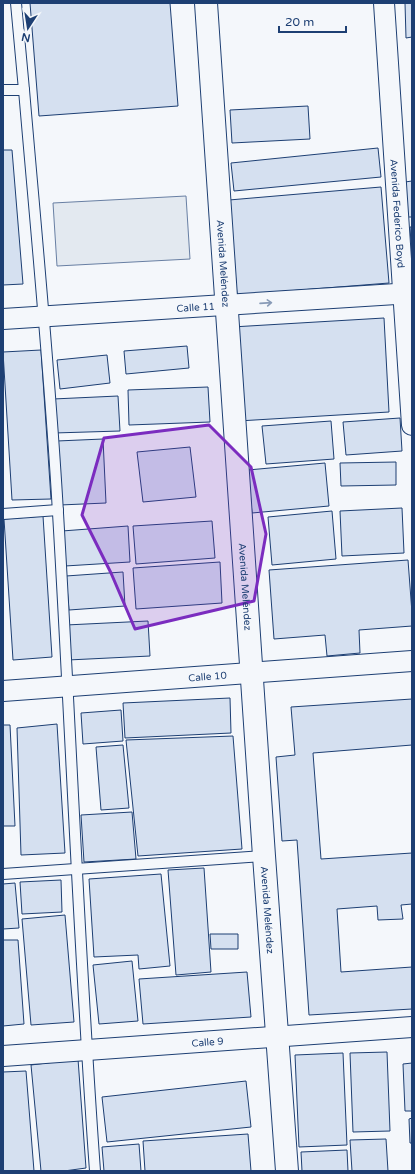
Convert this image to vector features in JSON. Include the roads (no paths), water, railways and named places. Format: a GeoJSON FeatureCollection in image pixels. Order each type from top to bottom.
{"type":"FeatureCollection","features":[{"type":"Feature","properties":{"kind":"street","name":"Avenida Meléndez"},"geometry":{"type":"LineString","coordinates":[[206,3],[287,1171]]}},
{"type":"Feature","properties":{"kind":"street","name":"Avenida Federico Boyd"},"geometry":{"type":"LineString","coordinates":[[384,3],[408,293],[412,425]]}},
{"type":"Feature","properties":{"kind":"street","name":"Calle 11"},"geometry":{"type":"LineString","coordinates":[[3,319],[227,306],[408,293]]}},
{"type":"Feature","properties":{"kind":"street","name":"Calle 10"},"geometry":{"type":"LineString","coordinates":[[3,691],[412,661]]}},
{"type":"Feature","properties":{"kind":"street","name":"Calle 9"},"geometry":{"type":"LineString","coordinates":[[3,1056],[412,1028]]}},
{"type":"Feature","properties":{"kind":"lane"},"geometry":{"type":"LineString","coordinates":[[16,3],[44,316],[58,510],[76,869],[94,1171]]}},
{"type":"Feature","properties":{"kind":"lane"},"geometry":{"type":"LineString","coordinates":[[3,90],[24,90]]}},
{"type":"Feature","properties":{"kind":"lane"},"geometry":{"type":"LineString","coordinates":[[3,514],[58,510]]}},
{"type":"Feature","properties":{"kind":"lane"},"geometry":{"type":"LineString","coordinates":[[3,874],[264,856]]}}]}
